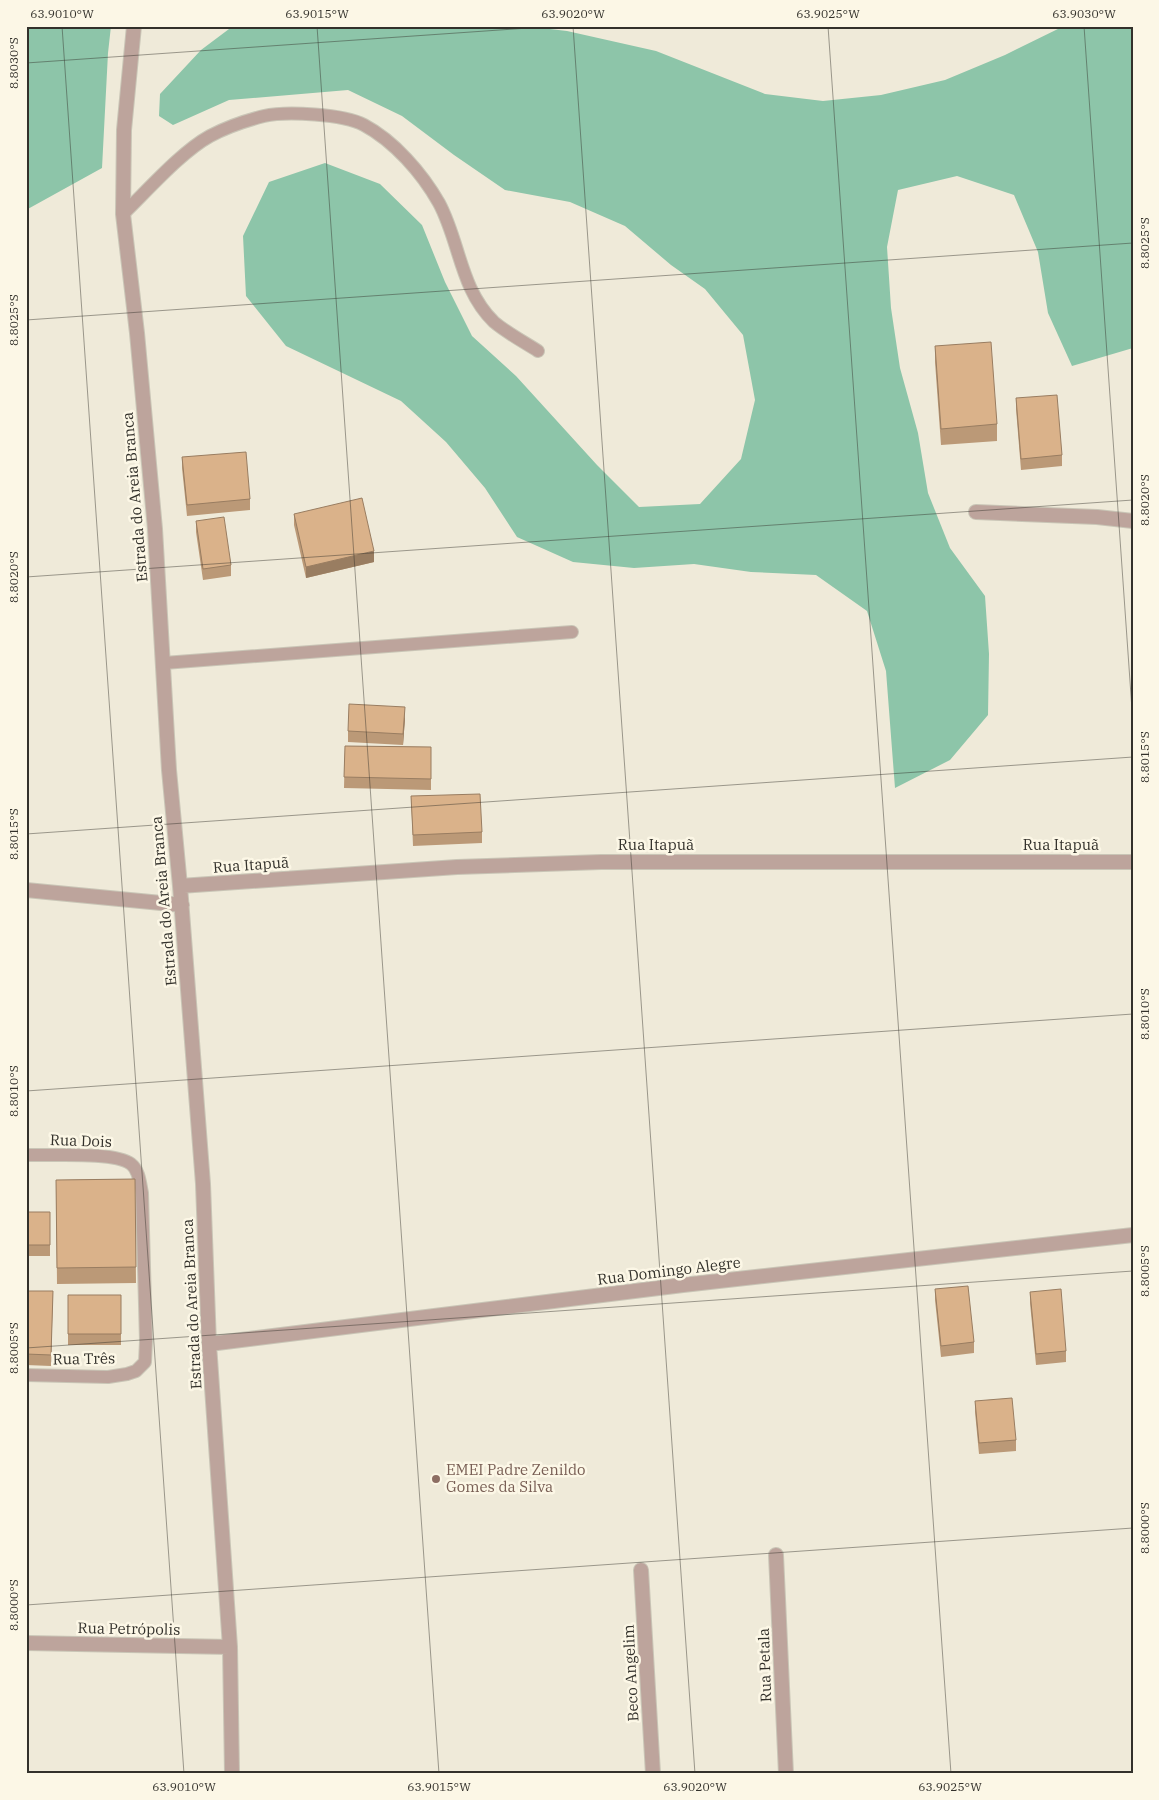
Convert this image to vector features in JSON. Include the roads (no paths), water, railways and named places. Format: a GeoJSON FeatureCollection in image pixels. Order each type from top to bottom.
{"type":"FeatureCollection","features":[{"type":"Feature","properties":{"kind":"street","name":"Estrada do Areia Branca"},"geometry":{"type":"LineString","coordinates":[[134,26],[124,130],[123,214],[137,333],[156,529],[169,770],[182,905],[203,1184],[209,1344],[230,1648],[232,1774]]}},
{"type":"Feature","properties":{"kind":"street"},"geometry":{"type":"LineString","coordinates":[[976,512],[1097,517],[1133,521]]}},
{"type":"Feature","properties":{"kind":"street","name":"Rua Itapuã"},"geometry":{"type":"LineString","coordinates":[[180,886],[457,867],[600,862],[1133,862]]}},
{"type":"Feature","properties":{"kind":"street"},"geometry":{"type":"LineString","coordinates":[[26,890],[182,905]]}},
{"type":"Feature","properties":{"kind":"street","name":"Rua Domingo Alegre"},"geometry":{"type":"LineString","coordinates":[[209,1344],[683,1285],[1133,1235]]}},
{"type":"Feature","properties":{"kind":"street","name":"Rua Petala"},"geometry":{"type":"LineString","coordinates":[[776,1555],[786,1774]]}},
{"type":"Feature","properties":{"kind":"street","name":"Beco Angelim"},"geometry":{"type":"LineString","coordinates":[[641,1570],[653,1774]]}},
{"type":"Feature","properties":{"kind":"street","name":"Rua Petrópolis"},"geometry":{"type":"LineString","coordinates":[[26,1643],[230,1648]]}},
{"type":"Feature","properties":{"kind":"lane"},"geometry":{"type":"LineString","coordinates":[[123,214],[189,150],[211,136],[265,116],[299,114],[345,117],[364,125],[398,150],[417,171],[439,204],[455,246],[464,277],[478,301],[495,322],[538,351]]}},
{"type":"Feature","properties":{"kind":"lane"},"geometry":{"type":"LineString","coordinates":[[164,663],[572,632]]}},
{"type":"Feature","properties":{"kind":"lane","name":"Rua Dois"},"geometry":{"type":"LineString","coordinates":[[26,1156],[104,1156],[132,1164],[139,1178],[142,1202],[146,1341],[145,1362],[140,1366]]}},
{"type":"Feature","properties":{"kind":"lane","name":"Rua Três"},"geometry":{"type":"LineString","coordinates":[[26,1375],[108,1377],[136,1371],[140,1366]]}},
{"type":"Feature","properties":{"kind":"place","name":"EMEI Padre Zenildo Gomes da Silva"},"geometry":{"type":"Point","coordinates":[436,1479]}}]}
